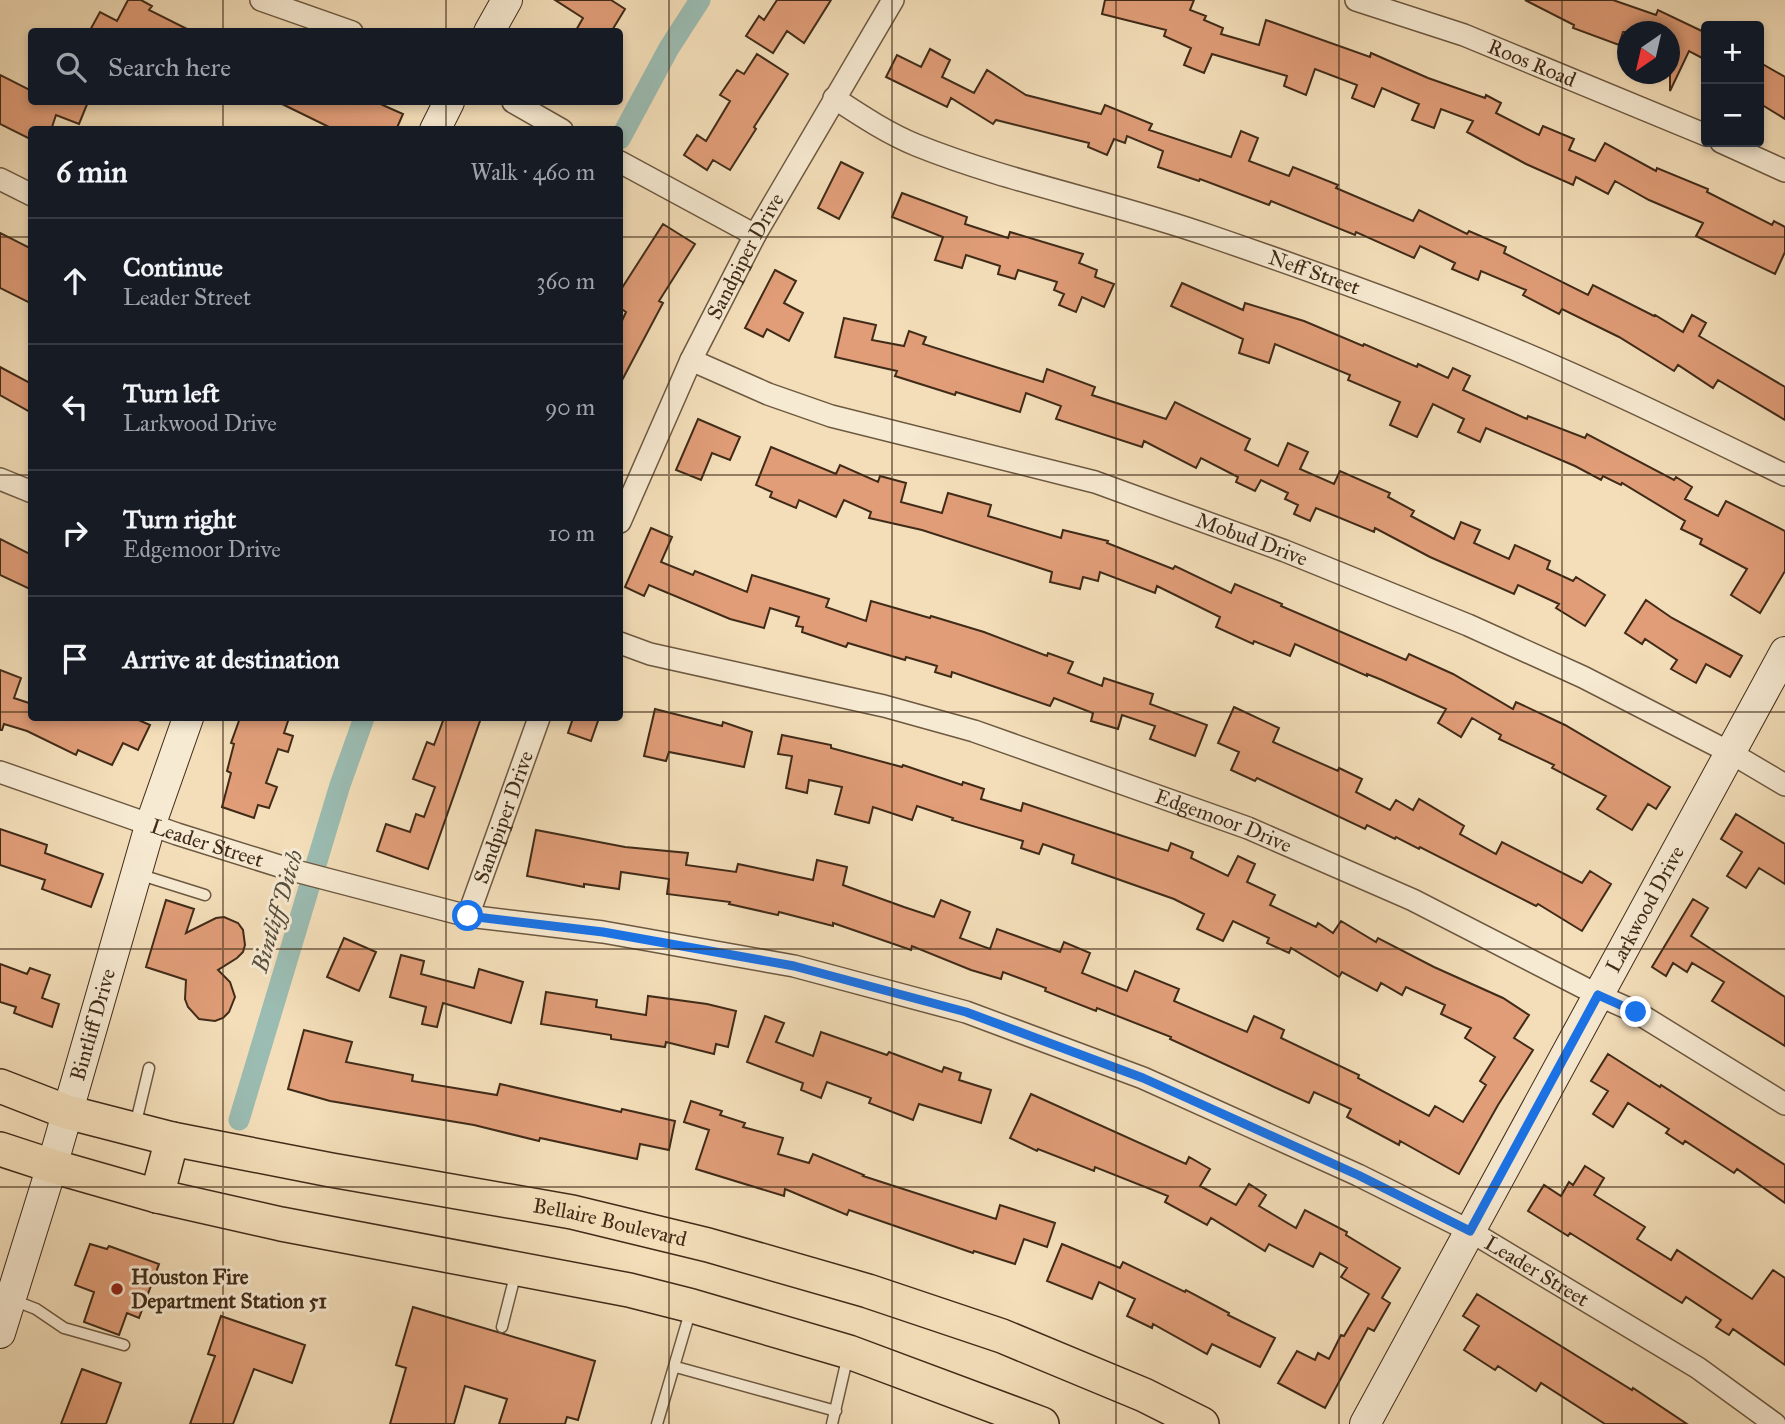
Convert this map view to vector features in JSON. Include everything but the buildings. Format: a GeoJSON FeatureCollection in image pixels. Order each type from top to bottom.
{"type":"FeatureCollection","features":[{"type":"Feature","properties":{"kind":"main road","name":"Bellaire Boulevard"},"geometry":{"type":"LineString","coordinates":[[0,1086],[67,1112],[172,1139],[572,1212],[708,1245],[868,1291],[1002,1336],[1144,1395],[1202,1424]]}},
{"type":"Feature","properties":{"kind":"main road"},"geometry":{"type":"LineString","coordinates":[[157,1196],[172,1139]]}},
{"type":"Feature","properties":{"kind":"main road"},"geometry":{"type":"LineString","coordinates":[[0,1149],[157,1196],[281,1224],[629,1290],[692,1306],[849,1352],[1042,1424]]}},
{"type":"Feature","properties":{"kind":"street"},"geometry":{"type":"LineString","coordinates":[[261,0],[341,28]]}},
{"type":"Feature","properties":{"kind":"street"},"geometry":{"type":"LineString","coordinates":[[491,28],[508,0]]}},
{"type":"Feature","properties":{"kind":"street","name":"Sandpiper Drive"},"geometry":{"type":"LineString","coordinates":[[623,515],[691,360],[755,235],[893,0]]}},
{"type":"Feature","properties":{"kind":"street","name":"Roos Road"},"geometry":{"type":"LineString","coordinates":[[1356,0],[1464,35],[1701,133]]}},
{"type":"Feature","properties":{"kind":"street","name":"Neff Street"},"geometry":{"type":"LineString","coordinates":[[834,98],[871,122],[916,145],[1179,225],[1368,290],[1499,342],[1632,401],[1785,475]]}},
{"type":"Feature","properties":{"kind":"street"},"geometry":{"type":"LineString","coordinates":[[437,126],[448,105]]}},
{"type":"Feature","properties":{"kind":"street"},"geometry":{"type":"LineString","coordinates":[[518,105],[555,126]]}},
{"type":"Feature","properties":{"kind":"street"},"geometry":{"type":"LineString","coordinates":[[1732,147],[1785,171]]}},
{"type":"Feature","properties":{"kind":"street"},"geometry":{"type":"LineString","coordinates":[[623,164],[755,235]]}},
{"type":"Feature","properties":{"kind":"street"},"geometry":{"type":"LineString","coordinates":[[0,179],[28,193]]}},
{"type":"Feature","properties":{"kind":"street","name":"Mobud Drive"},"geometry":{"type":"LineString","coordinates":[[691,360],[768,394],[831,416],[1095,482],[1285,551],[1468,625],[1583,677],[1731,752],[1785,785]]}},
{"type":"Feature","properties":{"kind":"street"},"geometry":{"type":"LineString","coordinates":[[0,479],[28,490]]}},
{"type":"Feature","properties":{"kind":"street","name":"Edgemoor Drive"},"geometry":{"type":"LineString","coordinates":[[623,644],[650,654],[884,706],[974,731],[1248,828],[1413,900],[1636,1012],[1785,1104]]}},
{"type":"Feature","properties":{"kind":"street","name":"Larkwood Drive"},"geometry":{"type":"LineString","coordinates":[[1366,1424],[1785,653]]}},
{"type":"Feature","properties":{"kind":"street","name":"Bintliff Drive"},"geometry":{"type":"LineString","coordinates":[[0,1333],[52,1166],[149,826],[187,721]]}},
{"type":"Feature","properties":{"kind":"street","name":"Sandpiper Drive"},"geometry":{"type":"LineString","coordinates":[[468,916],[537,721]]}},
{"type":"Feature","properties":{"kind":"street","name":"Leader Street"},"geometry":{"type":"LineString","coordinates":[[0,772],[149,826],[292,870],[468,916],[603,932],[794,966],[966,1012],[1143,1078],[1213,1108],[1358,1175],[1470,1231],[1698,1368],[1775,1424]]}},
{"type":"Feature","properties":{"kind":"lane"},"geometry":{"type":"LineString","coordinates":[[136,873],[205,895]]}},
{"type":"Feature","properties":{"kind":"lane"},"geometry":{"type":"LineString","coordinates":[[134,1129],[149,1068]]}},
{"type":"Feature","properties":{"kind":"lane"},"geometry":{"type":"LineString","coordinates":[[502,1327],[517,1269]]}},
{"type":"Feature","properties":{"kind":"lane"},"geometry":{"type":"LineString","coordinates":[[10,1300],[36,1309],[64,1328],[124,1345]]}},
{"type":"Feature","properties":{"kind":"lane"},"geometry":{"type":"LineString","coordinates":[[657,1424],[692,1306]]}},
{"type":"Feature","properties":{"kind":"lane"},"geometry":{"type":"LineString","coordinates":[[832,1424],[849,1352]]}},
{"type":"Feature","properties":{"kind":"lane"},"geometry":{"type":"LineString","coordinates":[[676,1367],[836,1411]]}},
{"type":"Feature","properties":{"kind":"waterway","name":"Bintliff Ditch"},"geometry":{"type":"LineString","coordinates":[[623,133],[669,48],[700,0]]}},
{"type":"Feature","properties":{"kind":"waterway","name":"Bintliff Ditch"},"geometry":{"type":"LineString","coordinates":[[239,1120],[340,785],[363,721]]}},
{"type":"Feature","properties":{"kind":"place","name":"Houston Fire Department Station 51"},"geometry":{"type":"Point","coordinates":[117,1289]}},
{"type":"Feature","properties":{"kind":"route"},"geometry":{"type":"LineString","coordinates":[[468,916],[603,932],[794,966],[966,1012],[1143,1078],[1358,1175],[1470,1231],[1598,995],[1636,1012]]}}]}
